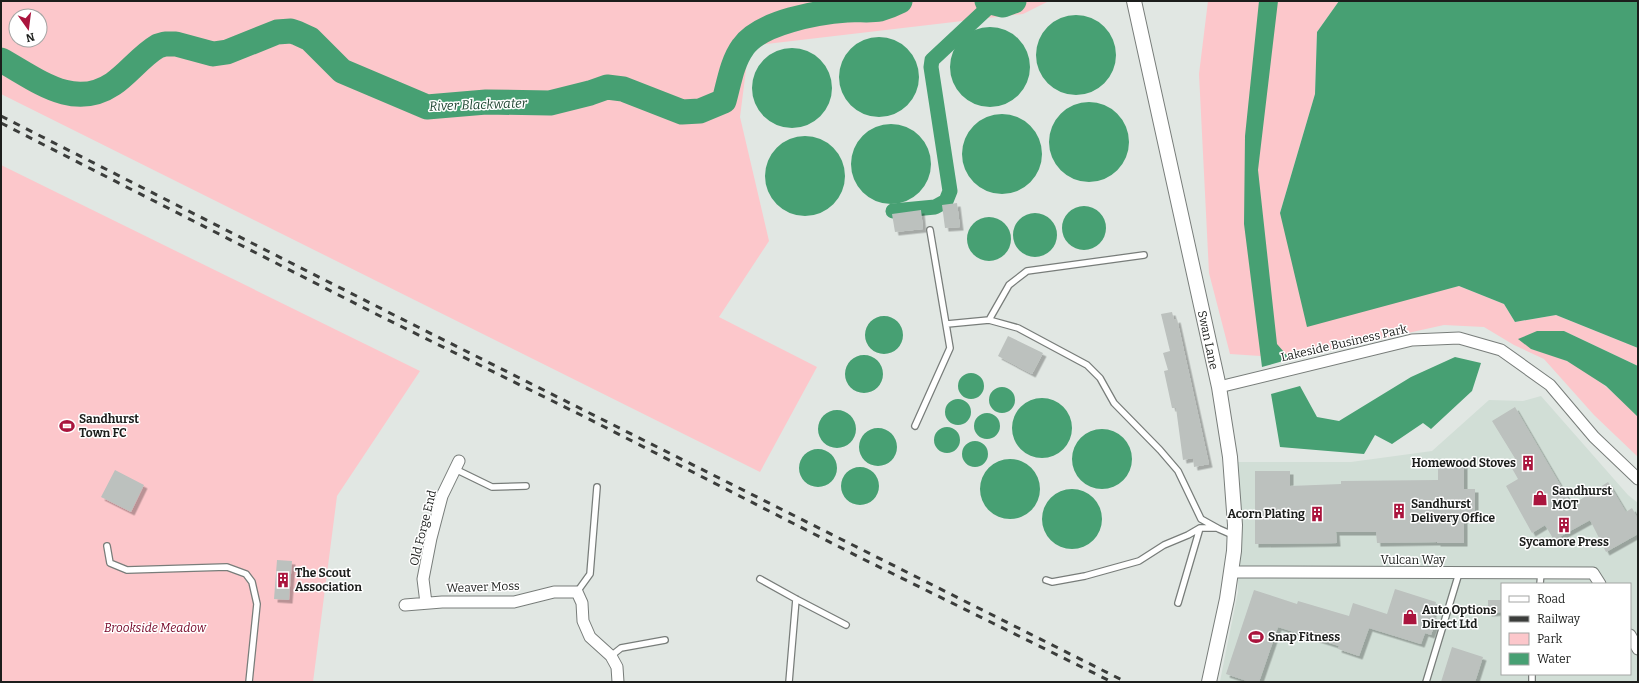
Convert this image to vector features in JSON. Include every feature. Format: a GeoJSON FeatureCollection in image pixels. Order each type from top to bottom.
{"type":"FeatureCollection","features":[{"type":"Feature","properties":{"kind":"street","name":"Swan Lane"},"geometry":{"type":"LineString","coordinates":[[1134,1],[1219,387],[1232,481],[1235,536],[1232,572],[1215,663],[1209,682]]}},
{"type":"Feature","properties":{"kind":"street","name":"Lakeside Business Park"},"geometry":{"type":"LineString","coordinates":[[1219,387],[1412,340],[1458,338],[1501,350],[1550,385],[1594,437],[1638,479]]}},
{"type":"Feature","properties":{"kind":"street","name":"Old Forge End"},"geometry":{"type":"LineString","coordinates":[[426,603],[423,579],[431,538],[442,496],[457,465]]}},
{"type":"Feature","properties":{"kind":"street","name":"Vulcan Way"},"geometry":{"type":"LineString","coordinates":[[1232,572],[1593,573],[1599,583]]}},
{"type":"Feature","properties":{"kind":"street","name":"Weaver Moss"},"geometry":{"type":"LineString","coordinates":[[405,605],[426,603],[514,602],[554,592],[577,592]]}},
{"type":"Feature","properties":{"kind":"street"},"geometry":{"type":"LineString","coordinates":[[577,592],[582,603],[583,621],[590,638],[611,656],[617,667],[618,682]]}},
{"type":"Feature","properties":{"kind":"street"},"geometry":{"type":"LineString","coordinates":[[1631,637],[1638,649]]}},
{"type":"Feature","properties":{"kind":"lane"},"geometry":{"type":"LineString","coordinates":[[914,426],[950,348],[930,230]]}},
{"type":"Feature","properties":{"kind":"lane"},"geometry":{"type":"LineString","coordinates":[[989,320],[1008,285],[1027,271],[1144,255]]}},
{"type":"Feature","properties":{"kind":"lane"},"geometry":{"type":"LineString","coordinates":[[947,324],[989,320],[1018,328],[1087,365],[1100,378],[1114,403],[1160,450],[1178,471],[1201,519],[1235,536]]}},
{"type":"Feature","properties":{"kind":"lane"},"geometry":{"type":"LineString","coordinates":[[457,465],[492,487],[526,486]]}},
{"type":"Feature","properties":{"kind":"lane"},"geometry":{"type":"LineString","coordinates":[[577,592],[590,574],[596,487]]}},
{"type":"Feature","properties":{"kind":"lane"},"geometry":{"type":"LineString","coordinates":[[1046,580],[1052,582],[1085,576],[1139,561],[1164,545],[1188,536],[1200,528],[1217,528]]}},
{"type":"Feature","properties":{"kind":"lane"},"geometry":{"type":"LineString","coordinates":[[1178,602],[1200,528]]}},
{"type":"Feature","properties":{"kind":"lane"},"geometry":{"type":"LineString","coordinates":[[107,546],[110,563],[126,570],[227,567],[246,574],[252,582],[257,604],[249,682]]}},
{"type":"Feature","properties":{"kind":"lane"},"geometry":{"type":"LineString","coordinates":[[1426,682],[1459,573]]}},
{"type":"Feature","properties":{"kind":"lane"},"geometry":{"type":"LineString","coordinates":[[1540,583],[1541,573]]}},
{"type":"Feature","properties":{"kind":"lane"},"geometry":{"type":"LineString","coordinates":[[760,579],[796,600],[846,625]]}},
{"type":"Feature","properties":{"kind":"lane"},"geometry":{"type":"LineString","coordinates":[[789,682],[796,600]]}},
{"type":"Feature","properties":{"kind":"lane"},"geometry":{"type":"LineString","coordinates":[[611,656],[621,648],[665,640]]}},
{"type":"Feature","properties":{"kind":"shaded area"},"geometry":{"type":"Polygon","coordinates":[[[1541,396],[1628,495],[1638,503],[1638,682],[1220,681],[1238,592],[1238,462],[1351,462],[1432,451],[1489,400],[1523,401],[1541,396]]]}},
{"type":"Feature","properties":{"kind":"green space"},"geometry":{"type":"Polygon","coordinates":[[[1,1],[1049,1],[1023,14],[749,46],[740,117],[769,241],[719,317],[817,367],[760,472],[1,94],[1,1]]]}},
{"type":"Feature","properties":{"kind":"green space"},"geometry":{"type":"Polygon","coordinates":[[[1208,1],[1339,1],[1317,32],[1315,94],[1280,213],[1408,298],[1459,286],[1504,304],[1515,322],[1556,315],[1638,348],[1638,366],[1564,331],[1531,349],[1563,359],[1587,372],[1613,393],[1638,417],[1638,457],[1594,415],[1544,359],[1514,345],[1484,327],[1444,325],[1294,358],[1230,354],[1209,273],[1199,74],[1208,1]]]}},
{"type":"Feature","properties":{"kind":"green space","name":"Brookside Meadow"},"geometry":{"type":"Polygon","coordinates":[[[1,165],[420,371],[337,496],[313,682],[1,682],[1,165]]]}},
{"type":"Feature","properties":{"kind":"water"},"geometry":{"type":"Polygon","coordinates":[[[1259,1],[1278,1],[1258,170],[1277,344],[1290,359],[1262,367],[1244,224],[1245,136],[1259,1]]]}},
{"type":"Feature","properties":{"kind":"water"},"geometry":{"type":"Polygon","coordinates":[[[1339,1],[1638,1],[1638,348],[1556,315],[1515,322],[1504,304],[1459,286],[1307,327],[1280,213],[1315,94],[1317,32],[1339,1]]]}},
{"type":"Feature","properties":{"kind":"water"},"geometry":{"type":"Polygon","coordinates":[[[1076,15],[1091,18],[1104,27],[1113,40],[1116,55],[1113,70],[1104,83],[1091,92],[1076,95],[1061,92],[1048,83],[1039,70],[1036,55],[1039,40],[1048,27],[1061,18],[1076,15]]]}},
{"type":"Feature","properties":{"kind":"water"},"geometry":{"type":"Polygon","coordinates":[[[990,27],[1005,30],[1018,39],[1027,52],[1030,67],[1027,82],[1018,95],[1005,104],[990,107],[975,104],[962,95],[953,82],[950,67],[953,52],[962,39],[975,30],[990,27]]]}},
{"type":"Feature","properties":{"kind":"water"},"geometry":{"type":"Polygon","coordinates":[[[879,37],[894,40],[907,49],[916,62],[919,77],[916,92],[907,105],[894,114],[879,117],[864,114],[851,105],[842,92],[839,77],[842,62],[851,49],[864,40],[879,37]]]}},
{"type":"Feature","properties":{"kind":"water"},"geometry":{"type":"Polygon","coordinates":[[[792,48],[807,51],[820,60],[829,73],[832,88],[829,103],[820,116],[807,125],[792,128],[777,125],[764,116],[755,103],[752,88],[755,73],[764,60],[777,51],[792,48]]]}},
{"type":"Feature","properties":{"kind":"water"},"geometry":{"type":"Polygon","coordinates":[[[1089,102],[1104,105],[1117,114],[1126,127],[1129,142],[1126,157],[1117,170],[1104,179],[1089,182],[1074,179],[1061,170],[1052,157],[1049,142],[1052,127],[1061,114],[1074,105],[1089,102]]]}},
{"type":"Feature","properties":{"kind":"water"},"geometry":{"type":"Polygon","coordinates":[[[1002,114],[1017,117],[1030,126],[1039,139],[1042,154],[1039,169],[1030,182],[1017,191],[1002,194],[987,191],[974,182],[965,169],[962,154],[965,139],[974,126],[987,117],[1002,114]]]}},
{"type":"Feature","properties":{"kind":"water"},"geometry":{"type":"Polygon","coordinates":[[[891,124],[906,127],[919,136],[928,149],[931,164],[928,179],[919,192],[906,201],[891,204],[876,201],[863,192],[854,179],[851,164],[854,149],[863,136],[876,127],[891,124]]]}},
{"type":"Feature","properties":{"kind":"water"},"geometry":{"type":"Polygon","coordinates":[[[805,136],[820,139],[833,148],[842,161],[845,176],[842,191],[833,204],[820,213],[805,216],[790,213],[777,204],[768,191],[765,176],[768,161],[777,148],[790,139],[805,136]]]}},
{"type":"Feature","properties":{"kind":"water"},"geometry":{"type":"Polygon","coordinates":[[[1084,206],[1096,210],[1102,216],[1106,228],[1102,240],[1096,246],[1084,250],[1072,246],[1066,240],[1062,228],[1066,216],[1072,210],[1084,206]]]}},
{"type":"Feature","properties":{"kind":"water"},"geometry":{"type":"Polygon","coordinates":[[[1035,213],[1047,217],[1053,223],[1057,235],[1053,247],[1047,253],[1035,257],[1023,253],[1017,247],[1013,235],[1017,223],[1023,217],[1035,213]]]}},
{"type":"Feature","properties":{"kind":"water"},"geometry":{"type":"Polygon","coordinates":[[[989,217],[1001,221],[1007,227],[1011,239],[1007,251],[1001,257],[989,261],[977,257],[971,251],[967,239],[971,227],[977,221],[989,217]]]}},
{"type":"Feature","properties":{"kind":"water"},"geometry":{"type":"Polygon","coordinates":[[[884,316],[894,319],[900,325],[903,335],[900,345],[894,351],[884,354],[874,351],[868,345],[865,335],[868,325],[874,319],[884,316]]]}},
{"type":"Feature","properties":{"kind":"water"},"geometry":{"type":"Polygon","coordinates":[[[1537,331],[1564,331],[1638,366],[1638,417],[1606,386],[1567,361],[1531,349],[1518,339],[1537,331]]]}},
{"type":"Feature","properties":{"kind":"water"},"geometry":{"type":"Polygon","coordinates":[[[864,355],[874,358],[880,364],[883,374],[880,384],[874,390],[864,393],[854,390],[848,384],[845,374],[848,364],[854,358],[864,355]]]}},
{"type":"Feature","properties":{"kind":"water"},"geometry":{"type":"Polygon","coordinates":[[[1455,357],[1481,363],[1472,391],[1431,429],[1423,423],[1392,444],[1375,435],[1364,454],[1280,447],[1271,394],[1300,386],[1317,417],[1339,421],[1411,377],[1455,357]]]}},
{"type":"Feature","properties":{"kind":"water"},"geometry":{"type":"Polygon","coordinates":[[[971,373],[980,377],[984,386],[980,395],[971,399],[962,395],[958,386],[962,377],[971,373]]]}},
{"type":"Feature","properties":{"kind":"water"},"geometry":{"type":"Polygon","coordinates":[[[1002,387],[1011,391],[1015,400],[1011,409],[1002,413],[993,409],[989,400],[993,391],[1002,387]]]}},
{"type":"Feature","properties":{"kind":"water"},"geometry":{"type":"Polygon","coordinates":[[[1042,398],[1059,403],[1067,411],[1072,428],[1067,445],[1059,453],[1042,458],[1025,453],[1017,445],[1012,428],[1017,411],[1025,403],[1042,398]]]}},
{"type":"Feature","properties":{"kind":"water"},"geometry":{"type":"Polygon","coordinates":[[[958,399],[967,403],[971,412],[967,421],[958,425],[949,421],[945,412],[949,403],[958,399]]]}},
{"type":"Feature","properties":{"kind":"water"},"geometry":{"type":"Polygon","coordinates":[[[833,410],[841,410],[853,419],[856,429],[853,439],[847,445],[841,448],[833,448],[821,439],[818,433],[818,425],[827,413],[833,410]]]}},
{"type":"Feature","properties":{"kind":"water"},"geometry":{"type":"Polygon","coordinates":[[[987,413],[996,417],[1000,426],[996,435],[987,439],[978,435],[974,426],[978,417],[987,413]]]}},
{"type":"Feature","properties":{"kind":"water"},"geometry":{"type":"Polygon","coordinates":[[[947,427],[956,431],[960,440],[956,449],[947,453],[938,449],[934,440],[938,431],[947,427]]]}},
{"type":"Feature","properties":{"kind":"water"},"geometry":{"type":"Polygon","coordinates":[[[878,428],[888,431],[894,437],[897,447],[894,457],[888,463],[878,466],[868,463],[862,457],[859,447],[862,437],[868,431],[878,428]]]}},
{"type":"Feature","properties":{"kind":"water"},"geometry":{"type":"Polygon","coordinates":[[[1102,429],[1119,434],[1127,442],[1132,459],[1127,476],[1119,484],[1102,489],[1085,484],[1077,476],[1072,459],[1077,442],[1085,434],[1102,429]]]}},
{"type":"Feature","properties":{"kind":"water"},"geometry":{"type":"Polygon","coordinates":[[[975,441],[984,445],[988,454],[984,463],[975,467],[966,463],[962,454],[966,445],[975,441]]]}},
{"type":"Feature","properties":{"kind":"water"},"geometry":{"type":"Polygon","coordinates":[[[818,449],[828,452],[834,458],[837,468],[834,478],[828,484],[818,487],[808,484],[802,478],[799,468],[802,458],[808,452],[818,449]]]}},
{"type":"Feature","properties":{"kind":"water"},"geometry":{"type":"Polygon","coordinates":[[[1010,459],[1027,464],[1035,472],[1040,489],[1035,506],[1027,514],[1010,519],[993,514],[985,506],[980,489],[985,472],[993,464],[1010,459]]]}},
{"type":"Feature","properties":{"kind":"water"},"geometry":{"type":"Polygon","coordinates":[[[860,467],[870,470],[876,476],[879,486],[876,496],[870,502],[860,505],[850,502],[844,496],[841,486],[844,476],[850,470],[860,467]]]}},
{"type":"Feature","properties":{"kind":"water"},"geometry":{"type":"Polygon","coordinates":[[[1072,489],[1089,494],[1097,502],[1102,519],[1097,536],[1089,544],[1072,549],[1055,544],[1047,536],[1042,519],[1047,502],[1055,494],[1072,489]]]}},
{"type":"Feature","properties":{"kind":"building"},"geometry":{"type":"Polygon","coordinates":[[[957,203],[960,227],[945,228],[942,205],[957,203]]]}},
{"type":"Feature","properties":{"kind":"building"},"geometry":{"type":"Polygon","coordinates":[[[921,210],[923,229],[895,232],[892,214],[921,210]]]}},
{"type":"Feature","properties":{"kind":"building"},"geometry":{"type":"Polygon","coordinates":[[[1172,312],[1174,320],[1177,319],[1209,464],[1194,467],[1193,458],[1183,460],[1176,408],[1172,408],[1164,371],[1168,370],[1163,353],[1170,351],[1161,314],[1172,312]]]}},
{"type":"Feature","properties":{"kind":"building"},"geometry":{"type":"Polygon","coordinates":[[[1008,336],[1043,353],[1032,374],[998,356],[1008,336]]]}},
{"type":"Feature","properties":{"kind":"building"},"geometry":{"type":"Polygon","coordinates":[[[1515,407],[1572,505],[1608,482],[1626,512],[1632,508],[1638,519],[1638,534],[1606,552],[1590,520],[1554,540],[1545,525],[1532,533],[1506,486],[1518,479],[1509,463],[1516,460],[1492,421],[1515,407]]]}},
{"type":"Feature","properties":{"kind":"building"},"geometry":{"type":"Polygon","coordinates":[[[1438,462],[1464,462],[1464,489],[1475,489],[1475,515],[1464,515],[1464,543],[1377,543],[1376,532],[1336,532],[1337,543],[1255,544],[1255,471],[1290,471],[1290,486],[1341,484],[1341,481],[1438,480],[1438,462]]]}},
{"type":"Feature","properties":{"kind":"building"},"geometry":{"type":"Polygon","coordinates":[[[115,470],[144,485],[131,512],[101,497],[115,470]]]}},
{"type":"Feature","properties":{"kind":"building","name":"The Scout Association"},"geometry":{"type":"Polygon","coordinates":[[[277,560],[292,561],[289,600],[274,599],[277,560]]]}},
{"type":"Feature","properties":{"kind":"building"},"geometry":{"type":"Polygon","coordinates":[[[1395,589],[1436,602],[1432,616],[1437,618],[1431,635],[1425,633],[1421,644],[1369,628],[1359,656],[1338,649],[1339,646],[1278,627],[1259,682],[1250,682],[1226,674],[1254,590],[1297,604],[1298,601],[1349,616],[1353,603],[1387,614],[1395,589]]]}},
{"type":"Feature","properties":{"kind":"building"},"geometry":{"type":"Polygon","coordinates":[[[1488,600],[1501,600],[1501,612],[1488,613],[1488,600]]]}},
{"type":"Feature","properties":{"kind":"building"},"geometry":{"type":"Polygon","coordinates":[[[1452,647],[1483,657],[1475,682],[1441,682],[1452,647]]]}},
{"type":"Feature","properties":{"kind":"waterway","name":"River Blackwater"},"geometry":{"type":"LineString","coordinates":[[1,60],[41,83],[55,89],[69,93],[84,94],[98,92],[113,84],[158,46],[165,44],[176,44],[213,54],[227,52],[277,32],[291,31],[310,39],[342,71],[427,107],[486,102],[550,103],[607,87],[623,89],[682,112],[700,111],[724,101],[731,73],[739,53],[751,38],[762,31],[806,16],[847,10],[880,9],[900,1]]}},
{"type":"Feature","properties":{"kind":"waterway","name":"River Blackwater"},"geometry":{"type":"LineString","coordinates":[[987,1],[1003,5],[1014,1]]}},
{"type":"Feature","properties":{"kind":"waterway"},"geometry":{"type":"LineString","coordinates":[[893,211],[935,207],[946,201],[950,191],[931,67],[932,60],[993,3]]}},
{"type":"Feature","properties":{"kind":"railway"},"geometry":{"type":"LineString","coordinates":[[1,116],[1126,682]]}},
{"type":"Feature","properties":{"kind":"railway"},"geometry":{"type":"LineString","coordinates":[[1,123],[376,314],[583,416],[863,559],[1112,682]]}},
{"type":"Feature","properties":{"kind":"place","name":"Sandhurst Town FC"},"geometry":{"type":"Point","coordinates":[67,426]}},
{"type":"Feature","properties":{"kind":"place","name":"Homewood Stoves"},"geometry":{"type":"Point","coordinates":[1528,463]}},
{"type":"Feature","properties":{"kind":"place","name":"Sandhurst MOT"},"geometry":{"type":"Point","coordinates":[1540,498]}},
{"type":"Feature","properties":{"kind":"place","name":"Sandhurst Delivery Office"},"geometry":{"type":"Point","coordinates":[1399,511]}},
{"type":"Feature","properties":{"kind":"place","name":"Acorn Plating"},"geometry":{"type":"Point","coordinates":[1317,514]}},
{"type":"Feature","properties":{"kind":"place","name":"Sycamore Press"},"geometry":{"type":"Point","coordinates":[1564,525]}},
{"type":"Feature","properties":{"kind":"place","name":"The Scout Association"},"geometry":{"type":"Point","coordinates":[283,580]}},
{"type":"Feature","properties":{"kind":"place","name":"Auto Options Direct Ltd"},"geometry":{"type":"Point","coordinates":[1410,617]}},
{"type":"Feature","properties":{"kind":"place","name":"Snap Fitness"},"geometry":{"type":"Point","coordinates":[1256,637]}}]}
